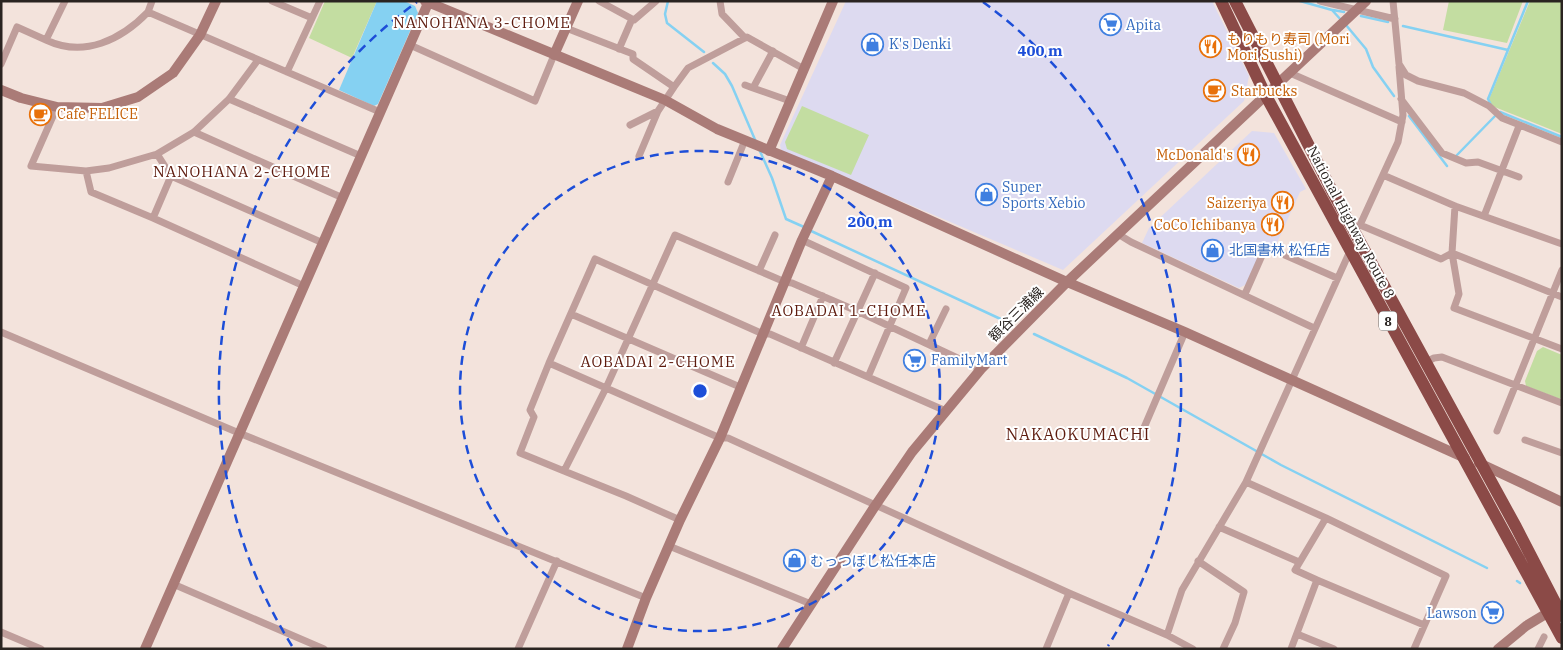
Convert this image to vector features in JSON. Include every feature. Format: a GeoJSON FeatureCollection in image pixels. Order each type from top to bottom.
{"type":"FeatureCollection","features":[{"type":"Feature","properties":{"kind":"highway","name":"National Highway Route 8"},"geometry":{"type":"LineString","coordinates":[[1221,1],[1266,96],[1464,458],[1557,610]]}},
{"type":"Feature","properties":{"kind":"highway","name":"National Highway Route 8"},"geometry":{"type":"LineString","coordinates":[[1235,1],[1277,84],[1356,227],[1426,362],[1482,464],[1557,610],[1562,638]]}},
{"type":"Feature","properties":{"kind":"street"},"geometry":{"type":"LineString","coordinates":[[46,40],[65,1]]}},
{"type":"Feature","properties":{"kind":"street"},"geometry":{"type":"LineString","coordinates":[[1,64],[17,27],[57,46],[94,46],[112,40],[125,32],[148,12],[152,1]]}},
{"type":"Feature","properties":{"kind":"street"},"geometry":{"type":"LineString","coordinates":[[1,90],[21,98],[57,107],[102,108],[138,97],[173,73],[200,35],[216,1]]}},
{"type":"Feature","properties":{"kind":"street"},"geometry":{"type":"LineString","coordinates":[[272,1],[312,18]]}},
{"type":"Feature","properties":{"kind":"street"},"geometry":{"type":"LineString","coordinates":[[287,72],[320,1]]}},
{"type":"Feature","properties":{"kind":"street"},"geometry":{"type":"LineString","coordinates":[[599,1],[634,20],[656,1]]}},
{"type":"Feature","properties":{"kind":"street"},"geometry":{"type":"LineString","coordinates":[[720,1],[722,14],[745,38]]}},
{"type":"Feature","properties":{"kind":"street"},"geometry":{"type":"LineString","coordinates":[[1320,1],[1395,19]]}},
{"type":"Feature","properties":{"kind":"street","name":"額谷三浦線"},"geometry":{"type":"LineString","coordinates":[[782,649],[912,452],[981,369],[1067,282],[1366,1]]}},
{"type":"Feature","properties":{"kind":"street"},"geometry":{"type":"LineString","coordinates":[[1393,1],[1402,122],[1398,142],[1356,227],[1441,259],[1452,253]]}},
{"type":"Feature","properties":{"kind":"street"},"geometry":{"type":"LineString","coordinates":[[144,649],[410,45],[427,2],[665,100],[717,129],[832,176],[1067,282],[1291,379],[1464,458],[1482,464],[1562,502]]}},
{"type":"Feature","properties":{"kind":"street"},"geometry":{"type":"LineString","coordinates":[[410,45],[535,101],[575,2]]}},
{"type":"Feature","properties":{"kind":"street"},"geometry":{"type":"LineString","coordinates":[[766,150],[804,69],[829,2]]}},
{"type":"Feature","properties":{"kind":"street"},"geometry":{"type":"LineString","coordinates":[[148,12],[380,112]]}},
{"type":"Feature","properties":{"kind":"street"},"geometry":{"type":"LineString","coordinates":[[619,49],[632,19]]}},
{"type":"Feature","properties":{"kind":"street"},"geometry":{"type":"LineString","coordinates":[[566,28],[633,54],[633,59],[674,87]]}},
{"type":"Feature","properties":{"kind":"street"},"geometry":{"type":"LineString","coordinates":[[639,156],[658,111],[688,68],[747,36],[804,69]]}},
{"type":"Feature","properties":{"kind":"street"},"geometry":{"type":"LineString","coordinates":[[773,51],[749,86],[790,101]]}},
{"type":"Feature","properties":{"kind":"street"},"geometry":{"type":"LineString","coordinates":[[57,107],[31,166],[86,171],[109,168],[157,154],[194,132],[228,99],[258,60]]}},
{"type":"Feature","properties":{"kind":"street"},"geometry":{"type":"LineString","coordinates":[[1399,64],[1406,75],[1418,81],[1464,93],[1490,106],[1502,118],[1562,142]]}},
{"type":"Feature","properties":{"kind":"street"},"geometry":{"type":"LineString","coordinates":[[1290,72],[1402,122]]}},
{"type":"Feature","properties":{"kind":"street"},"geometry":{"type":"LineString","coordinates":[[1400,98],[1442,153],[1466,163],[1478,162],[1519,177]]}},
{"type":"Feature","properties":{"kind":"street"},"geometry":{"type":"LineString","coordinates":[[228,99],[361,156]]}},
{"type":"Feature","properties":{"kind":"street"},"geometry":{"type":"LineString","coordinates":[[630,125],[658,111]]}},
{"type":"Feature","properties":{"kind":"street"},"geometry":{"type":"LineString","coordinates":[[1484,216],[1519,126]]}},
{"type":"Feature","properties":{"kind":"street"},"geometry":{"type":"LineString","coordinates":[[194,132],[342,198]]}},
{"type":"Feature","properties":{"kind":"street"},"geometry":{"type":"LineString","coordinates":[[728,182],[749,142]]}},
{"type":"Feature","properties":{"kind":"street"},"geometry":{"type":"LineString","coordinates":[[157,154],[171,176],[323,243]]}},
{"type":"Feature","properties":{"kind":"street"},"geometry":{"type":"LineString","coordinates":[[86,171],[91,192],[304,286]]}},
{"type":"Feature","properties":{"kind":"street"},"geometry":{"type":"LineString","coordinates":[[1383,175],[1455,206],[1562,244]]}},
{"type":"Feature","properties":{"kind":"street"},"geometry":{"type":"LineString","coordinates":[[153,218],[171,176]]}},
{"type":"Feature","properties":{"kind":"street"},"geometry":{"type":"LineString","coordinates":[[627,649],[646,598],[680,520],[720,438],[805,234],[832,176]]}},
{"type":"Feature","properties":{"kind":"street"},"geometry":{"type":"LineString","coordinates":[[1455,206],[1452,253],[1459,294],[1454,308],[1562,350]]}},
{"type":"Feature","properties":{"kind":"street"},"geometry":{"type":"LineString","coordinates":[[805,234],[906,288],[868,377]]}},
{"type":"Feature","properties":{"kind":"street"},"geometry":{"type":"LineString","coordinates":[[1118,234],[1131,242],[1314,328]]}},
{"type":"Feature","properties":{"kind":"street"},"geometry":{"type":"LineString","coordinates":[[564,471],[606,388],[675,235],[858,311],[981,369]]}},
{"type":"Feature","properties":{"kind":"street"},"geometry":{"type":"LineString","coordinates":[[759,271],[774,235]]}},
{"type":"Feature","properties":{"kind":"street"},"geometry":{"type":"LineString","coordinates":[[1244,294],[1264,251],[1271,249],[1337,278]]}},
{"type":"Feature","properties":{"kind":"street"},"geometry":{"type":"LineString","coordinates":[[1167,634],[1182,590],[1246,482],[1350,251]]}},
{"type":"Feature","properties":{"kind":"street"},"geometry":{"type":"LineString","coordinates":[[1452,253],[1562,297]]}},
{"type":"Feature","properties":{"kind":"street"},"geometry":{"type":"LineString","coordinates":[[680,520],[520,453],[534,417],[530,410],[594,259],[763,334],[770,334],[946,411]]}},
{"type":"Feature","properties":{"kind":"street"},"geometry":{"type":"LineString","coordinates":[[1497,431],[1562,270]]}},
{"type":"Feature","properties":{"kind":"street"},"geometry":{"type":"LineString","coordinates":[[834,363],[875,272]]}},
{"type":"Feature","properties":{"kind":"street"},"geometry":{"type":"LineString","coordinates":[[801,348],[823,296]]}},
{"type":"Feature","properties":{"kind":"street"},"geometry":{"type":"LineString","coordinates":[[930,344],[946,309]]}},
{"type":"Feature","properties":{"kind":"street"},"geometry":{"type":"LineString","coordinates":[[571,314],[740,387]]}},
{"type":"Feature","properties":{"kind":"street"},"geometry":{"type":"LineString","coordinates":[[1,332],[239,433],[646,598]]}},
{"type":"Feature","properties":{"kind":"street"},"geometry":{"type":"LineString","coordinates":[[1140,437],[1185,332]]}},
{"type":"Feature","properties":{"kind":"street"},"geometry":{"type":"LineString","coordinates":[[1426,362],[1442,357],[1562,403]]}},
{"type":"Feature","properties":{"kind":"street"},"geometry":{"type":"LineString","coordinates":[[549,363],[720,438],[728,438],[1069,594],[1167,634],[1194,649]]}},
{"type":"Feature","properties":{"kind":"street"},"geometry":{"type":"LineString","coordinates":[[1525,440],[1562,453]]}},
{"type":"Feature","properties":{"kind":"street"},"geometry":{"type":"LineString","coordinates":[[1246,482],[1446,576],[1414,649]]}},
{"type":"Feature","properties":{"kind":"street"},"geometry":{"type":"LineString","coordinates":[[1326,518],[1294,570],[1424,625]]}},
{"type":"Feature","properties":{"kind":"street"},"geometry":{"type":"LineString","coordinates":[[1219,527],[1299,562]]}},
{"type":"Feature","properties":{"kind":"street"},"geometry":{"type":"LineString","coordinates":[[669,546],[811,604]]}},
{"type":"Feature","properties":{"kind":"street"},"geometry":{"type":"LineString","coordinates":[[518,649],[557,561]]}},
{"type":"Feature","properties":{"kind":"street"},"geometry":{"type":"LineString","coordinates":[[1198,561],[1244,592],[1236,623],[1222,649]]}},
{"type":"Feature","properties":{"kind":"street"},"geometry":{"type":"LineString","coordinates":[[1291,649],[1317,580]]}},
{"type":"Feature","properties":{"kind":"street"},"geometry":{"type":"LineString","coordinates":[[174,584],[324,649]]}},
{"type":"Feature","properties":{"kind":"street"},"geometry":{"type":"LineString","coordinates":[[1046,649],[1069,594]]}},
{"type":"Feature","properties":{"kind":"street"},"geometry":{"type":"LineString","coordinates":[[1498,649],[1526,626],[1557,610]]}},
{"type":"Feature","properties":{"kind":"street"},"geometry":{"type":"LineString","coordinates":[[1,632],[41,649]]}},
{"type":"Feature","properties":{"kind":"street"},"geometry":{"type":"LineString","coordinates":[[1297,634],[1334,649]]}},
{"type":"Feature","properties":{"kind":"street"},"geometry":{"type":"LineString","coordinates":[[1538,649],[1544,636]]}},
{"type":"Feature","properties":{"kind":"shaded area"},"geometry":{"type":"Polygon","coordinates":[[[846,1],[1212,1],[1249,76],[1244,101],[1063,270],[781,150],[780,145],[846,1]]]}},
{"type":"Feature","properties":{"kind":"shaded area"},"geometry":{"type":"Polygon","coordinates":[[[1252,131],[1274,133],[1306,189],[1300,192],[1275,247],[1269,245],[1263,249],[1247,284],[1239,288],[1142,243],[1149,228],[1252,131]]]}},
{"type":"Feature","properties":{"kind":"green space"},"geometry":{"type":"Polygon","coordinates":[[[325,1],[377,1],[352,58],[309,38],[325,1]]]}},
{"type":"Feature","properties":{"kind":"green space"},"geometry":{"type":"Polygon","coordinates":[[[1449,1],[1523,1],[1507,43],[1443,30],[1449,1]]]}},
{"type":"Feature","properties":{"kind":"green space"},"geometry":{"type":"Polygon","coordinates":[[[1530,1],[1562,1],[1562,134],[1487,104],[1530,1]]]}},
{"type":"Feature","properties":{"kind":"green space"},"geometry":{"type":"Polygon","coordinates":[[[802,106],[869,135],[851,175],[787,149],[785,142],[802,106]]]}},
{"type":"Feature","properties":{"kind":"green space"},"geometry":{"type":"Polygon","coordinates":[[[1543,347],[1562,355],[1562,396],[1560,399],[1526,386],[1525,381],[1537,351],[1543,347]]]}},
{"type":"Feature","properties":{"kind":"water"},"geometry":{"type":"Polygon","coordinates":[[[377,1],[404,1],[415,6],[418,13],[378,104],[374,106],[339,90],[377,1]]]}},
{"type":"Feature","properties":{"kind":"waterway"},"geometry":{"type":"LineString","coordinates":[[668,1],[665,14],[667,23],[704,52]]}},
{"type":"Feature","properties":{"kind":"waterway"},"geometry":{"type":"LineString","coordinates":[[1300,1],[1332,10],[1342,21]]}},
{"type":"Feature","properties":{"kind":"waterway"},"geometry":{"type":"LineString","coordinates":[[1491,105],[1488,99],[1528,1]]}},
{"type":"Feature","properties":{"kind":"waterway"},"geometry":{"type":"LineString","coordinates":[[1333,10],[1344,12]]}},
{"type":"Feature","properties":{"kind":"waterway"},"geometry":{"type":"LineString","coordinates":[[1361,16],[1388,22]]}},
{"type":"Feature","properties":{"kind":"waterway"},"geometry":{"type":"LineString","coordinates":[[1346,25],[1366,49],[1373,67],[1394,96]]}},
{"type":"Feature","properties":{"kind":"waterway"},"geometry":{"type":"LineString","coordinates":[[1403,26],[1508,50]]}},
{"type":"Feature","properties":{"kind":"waterway"},"geometry":{"type":"LineString","coordinates":[[713,63],[725,74],[732,86],[756,142]]}},
{"type":"Feature","properties":{"kind":"waterway"},"geometry":{"type":"LineString","coordinates":[[1500,112],[1562,137]]}},
{"type":"Feature","properties":{"kind":"waterway"},"geometry":{"type":"LineString","coordinates":[[1457,155],[1496,115]]}},
{"type":"Feature","properties":{"kind":"waterway"},"geometry":{"type":"LineString","coordinates":[[1409,116],[1447,166]]}},
{"type":"Feature","properties":{"kind":"waterway"},"geometry":{"type":"LineString","coordinates":[[759,149],[772,178],[786,219],[804,227]]}},
{"type":"Feature","properties":{"kind":"waterway"},"geometry":{"type":"LineString","coordinates":[[809,230],[1007,322]]}},
{"type":"Feature","properties":{"kind":"waterway"},"geometry":{"type":"LineString","coordinates":[[1034,334],[1127,378],[1281,465],[1487,568]]}},
{"type":"Feature","properties":{"kind":"place","name":"Apita"},"geometry":{"type":"Point","coordinates":[1110,25]}},
{"type":"Feature","properties":{"kind":"place","name":"K's Denki"},"geometry":{"type":"Point","coordinates":[873,44]}},
{"type":"Feature","properties":{"kind":"place","name":"もりもり寿司 (Mori Mori Sushi)"},"geometry":{"type":"Point","coordinates":[1211,47]}},
{"type":"Feature","properties":{"kind":"place","name":"Starbucks"},"geometry":{"type":"Point","coordinates":[1215,91]}},
{"type":"Feature","properties":{"kind":"place","name":"Cafe FELICE"},"geometry":{"type":"Point","coordinates":[41,114]}},
{"type":"Feature","properties":{"kind":"place","name":"McDonald's"},"geometry":{"type":"Point","coordinates":[1249,155]}},
{"type":"Feature","properties":{"kind":"place","name":"Super Sports Xebio"},"geometry":{"type":"Point","coordinates":[986,195]}},
{"type":"Feature","properties":{"kind":"place","name":"Saizeriya"},"geometry":{"type":"Point","coordinates":[1283,203]}},
{"type":"Feature","properties":{"kind":"place","name":"CoCo Ichibanya"},"geometry":{"type":"Point","coordinates":[1272,225]}},
{"type":"Feature","properties":{"kind":"place","name":"北国書林 松任店"},"geometry":{"type":"Point","coordinates":[1213,250]}},
{"type":"Feature","properties":{"kind":"place","name":"FamilyMart"},"geometry":{"type":"Point","coordinates":[915,360]}},
{"type":"Feature","properties":{"kind":"place","name":"むっつぼし松任本店"},"geometry":{"type":"Point","coordinates":[794,561]}},
{"type":"Feature","properties":{"kind":"place","name":"Lawson"},"geometry":{"type":"Point","coordinates":[1493,613]}},
{"type":"Feature","properties":{"kind":"district","name":"NANOHANA 3-CHOME"},"geometry":{"type":"Point","coordinates":[482,22]}},
{"type":"Feature","properties":{"kind":"district","name":"NANOHANA 2-CHOME"},"geometry":{"type":"Point","coordinates":[242,171]}},
{"type":"Feature","properties":{"kind":"district","name":"AOBADAI 1-CHOME"},"geometry":{"type":"Point","coordinates":[849,310]}},
{"type":"Feature","properties":{"kind":"district","name":"AOBADAI 2-CHOME"},"geometry":{"type":"Point","coordinates":[658,361]}},
{"type":"Feature","properties":{"kind":"district","name":"NAKAOKUMACHI"},"geometry":{"type":"Point","coordinates":[1078,434]}}]}
